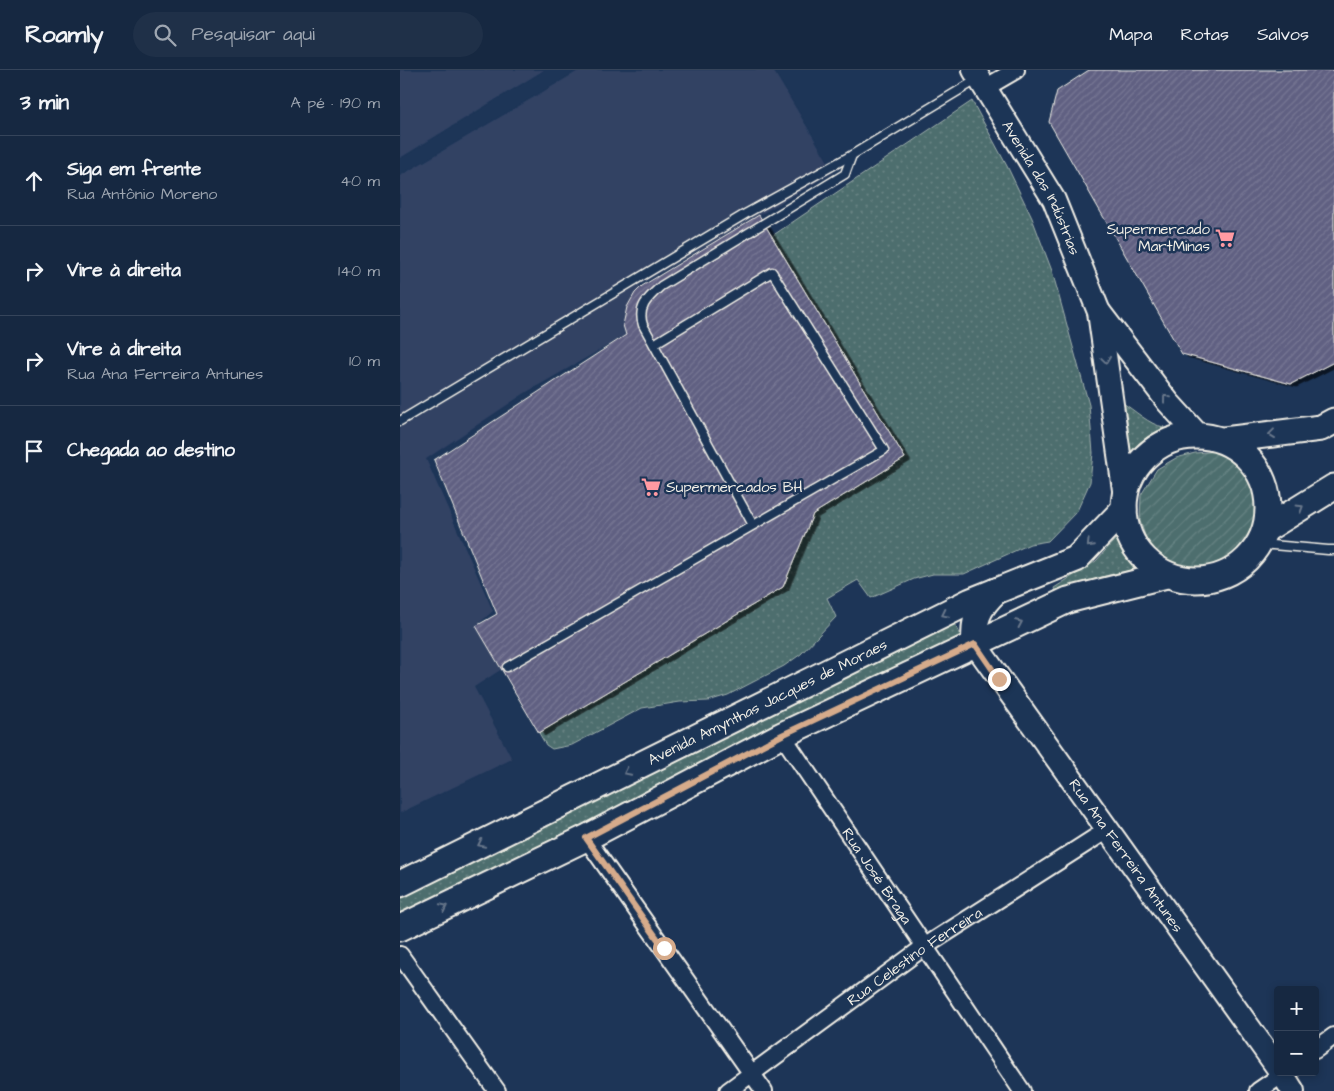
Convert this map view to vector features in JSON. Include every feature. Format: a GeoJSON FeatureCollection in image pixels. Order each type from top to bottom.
{"type":"FeatureCollection","features":[{"type":"Feature","properties":{"kind":"main road","name":"Avenida das Indústrias"},"geometry":{"type":"LineString","coordinates":[[980,79],[1054,200],[1099,312],[1124,503]]}},
{"type":"Feature","properties":{"kind":"main road","name":"Avenida das Indústrias"},"geometry":{"type":"LineString","coordinates":[[1099,312],[1168,402],[1198,435]]}},
{"type":"Feature","properties":{"kind":"main road"},"geometry":{"type":"LineString","coordinates":[[1334,421],[1321,428],[1224,440],[1198,435],[1172,439],[1150,452],[1133,472],[1124,503],[1127,530],[1136,548],[1149,564],[1167,575],[1193,581],[1219,578],[1243,565],[1263,537],[1334,487]]}},
{"type":"Feature","properties":{"kind":"main road"},"geometry":{"type":"LineString","coordinates":[[1224,440],[1246,455],[1262,476],[1269,502],[1263,537]]}},
{"type":"Feature","properties":{"kind":"main road","name":"Avenida Amynthas Jacques de Moraes"},"geometry":{"type":"LineString","coordinates":[[400,884],[971,601],[1076,559],[1124,503]]}},
{"type":"Feature","properties":{"kind":"main road"},"geometry":{"type":"LineString","coordinates":[[400,928],[586,838],[782,735],[1068,600],[1167,575]]}},
{"type":"Feature","properties":{"kind":"main road"},"geometry":{"type":"LineString","coordinates":[[975,644],[974,629],[976,618],[982,604],[997,590]]}},
{"type":"Feature","properties":{"kind":"main road","name":"Rua Ana Ferreira Antunes"},"geometry":{"type":"LineString","coordinates":[[975,644],[1106,830],[1274,1062]]}},
{"type":"Feature","properties":{"kind":"street"},"geometry":{"type":"LineString","coordinates":[[980,79],[1016,70]]}},
{"type":"Feature","properties":{"kind":"street","name":"Rua José Braga"},"geometry":{"type":"LineString","coordinates":[[782,735],[1022,1091]]}},
{"type":"Feature","properties":{"kind":"street","name":"Rua Celestino Ferreira"},"geometry":{"type":"LineString","coordinates":[[728,1091],[924,947],[1106,830]]}},
{"type":"Feature","properties":{"kind":"street"},"geometry":{"type":"LineString","coordinates":[[586,838],[764,1091]]}},
{"type":"Feature","properties":{"kind":"street"},"geometry":{"type":"LineString","coordinates":[[400,955],[497,1091]]}},
{"type":"Feature","properties":{"kind":"street"},"geometry":{"type":"LineString","coordinates":[[1319,1047],[1334,1036]]}},
{"type":"Feature","properties":{"kind":"street"},"geometry":{"type":"LineString","coordinates":[[1258,1091],[1284,1076]]}},
{"type":"Feature","properties":{"kind":"lane"},"geometry":{"type":"LineString","coordinates":[[400,421],[747,213],[852,155],[980,79]]}},
{"type":"Feature","properties":{"kind":"lane"},"geometry":{"type":"LineString","coordinates":[[753,525],[640,316],[645,303],[661,286],[846,174],[852,155]]}},
{"type":"Feature","properties":{"kind":"lane"},"geometry":{"type":"LineString","coordinates":[[508,667],[884,450],[772,272],[654,344]]}},
{"type":"Feature","properties":{"kind":"lane"},"geometry":{"type":"LineString","coordinates":[[1263,537],[1334,550]]}},
{"type":"Feature","properties":{"kind":"shaded area"},"geometry":{"type":"Polygon","coordinates":[[[400,70],[544,70],[400,158],[400,70]]]}},
{"type":"Feature","properties":{"kind":"shaded area"},"geometry":{"type":"Polygon","coordinates":[[[580,70],[773,70],[834,172],[641,284],[627,307],[623,325],[626,335],[525,393],[426,459],[493,611],[476,626],[502,669],[474,687],[512,759],[400,813],[400,176],[580,70]]]}},
{"type":"Feature","properties":{"kind":"green space"},"geometry":{"type":"Polygon","coordinates":[[[972,101],[1032,218],[1052,271],[1089,405],[1093,453],[1090,482],[1077,511],[1048,541],[1030,544],[964,574],[933,574],[914,579],[871,598],[858,580],[827,598],[836,617],[801,654],[784,666],[728,695],[708,701],[680,702],[642,708],[572,745],[552,749],[546,745],[539,733],[783,587],[813,514],[905,458],[772,236],[972,101]]]}},
{"type":"Feature","properties":{"kind":"green space"},"geometry":{"type":"Polygon","coordinates":[[[1121,402],[1147,420],[1164,427],[1139,443],[1128,458],[1121,402]]]}},
{"type":"Feature","properties":{"kind":"green space"},"geometry":{"type":"Polygon","coordinates":[[[1219,451],[1240,464],[1256,483],[1261,511],[1254,542],[1235,562],[1213,569],[1194,571],[1172,564],[1148,544],[1140,521],[1141,495],[1157,469],[1176,458],[1195,453],[1219,451]]]}},
{"type":"Feature","properties":{"kind":"green space"},"geometry":{"type":"Polygon","coordinates":[[[1120,534],[1128,552],[1140,568],[1055,591],[1054,588],[1096,561],[1120,534]]]}},
{"type":"Feature","properties":{"kind":"green space"},"geometry":{"type":"Polygon","coordinates":[[[953,619],[961,636],[792,723],[504,863],[400,916],[400,898],[953,619]]]}},
{"type":"Feature","properties":{"kind":"building","name":"Supermercado MartMinas"},"geometry":{"type":"Polygon","coordinates":[[[1089,70],[1334,70],[1334,362],[1291,384],[1182,354],[1049,122],[1057,91],[1089,70]]]}},
{"type":"Feature","properties":{"kind":"building","name":"Supermercados BH"},"geometry":{"type":"Polygon","coordinates":[[[759,215],[905,458],[813,514],[783,587],[539,733],[476,626],[497,614],[434,460],[626,335],[623,325],[627,307],[635,293],[642,286],[759,215]]]}},
{"type":"Feature","properties":{"kind":"place","name":"Supermercado MartMinas"},"geometry":{"type":"Point","coordinates":[1225,238]}},
{"type":"Feature","properties":{"kind":"place","name":"Supermercados BH"},"geometry":{"type":"Point","coordinates":[651,487]}},
{"type":"Feature","properties":{"kind":"route"},"geometry":{"type":"LineString","coordinates":[[664,948],[586,838],[782,735],[975,644],[999,679]]}}]}
